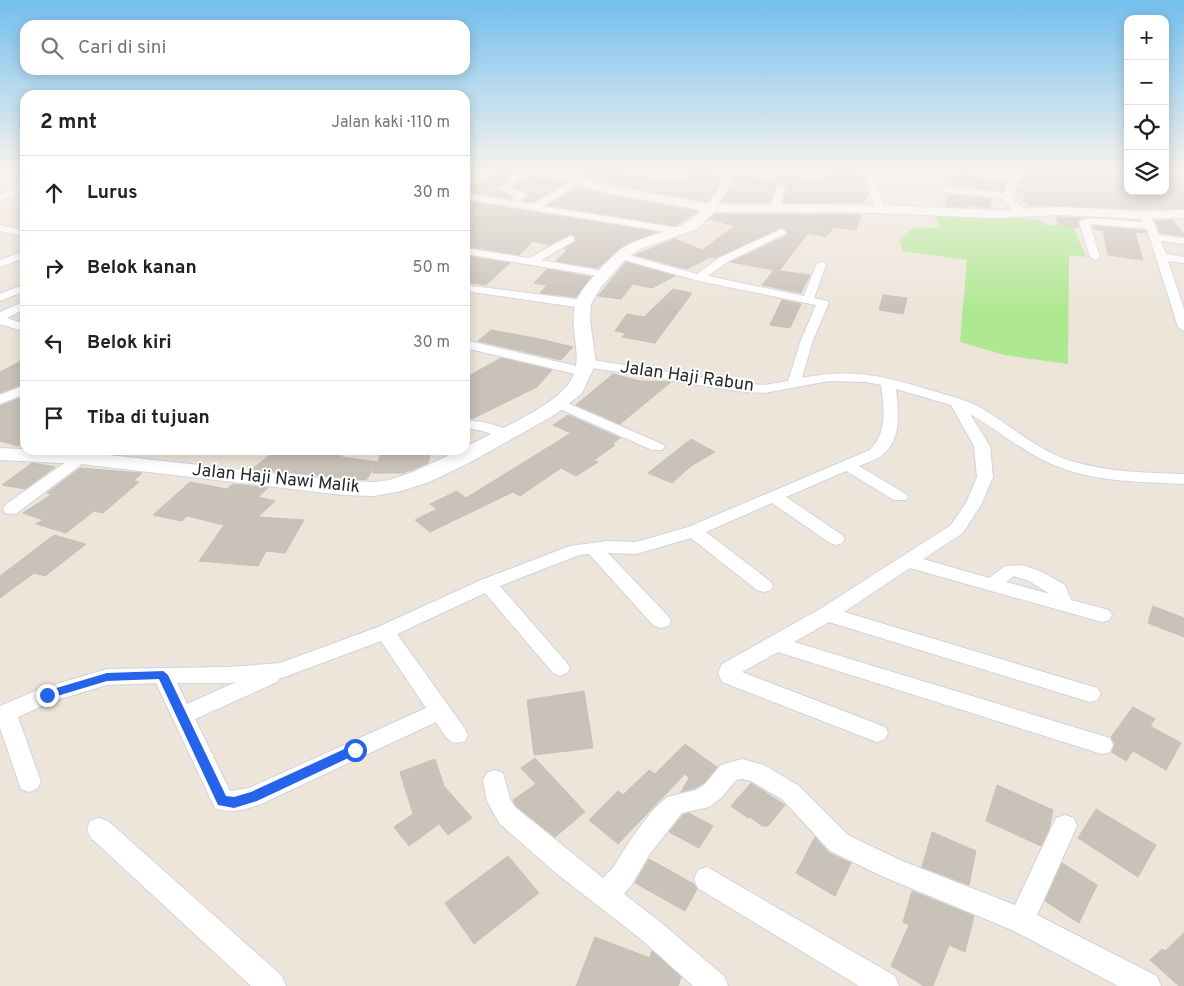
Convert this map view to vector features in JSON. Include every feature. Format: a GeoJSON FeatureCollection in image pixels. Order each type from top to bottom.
{"type":"FeatureCollection","features":[{"type":"Feature","properties":{"kind":"main road"},"geometry":{"type":"LineString","coordinates":[[585,367],[582,320],[584,304],[604,274],[621,256],[633,247],[679,231],[702,218]]}},
{"type":"Feature","properties":{"kind":"main road","name":"Jalan Haji Nawi Malik"},"geometry":{"type":"LineString","coordinates":[[470,452],[544,413],[558,403],[574,390],[585,367]]}},
{"type":"Feature","properties":{"kind":"main road","name":"Jalan Haji Nawi Malik"},"geometry":{"type":"LineString","coordinates":[[0,454],[20,455]]}},
{"type":"Feature","properties":{"kind":"main road","name":"Jalan Haji Nawi Malik"},"geometry":{"type":"LineString","coordinates":[[20,455],[81,458],[276,481],[343,488],[375,489],[393,486],[421,477],[464,455]]}},
{"type":"Feature","properties":{"kind":"street"},"geometry":{"type":"LineString","coordinates":[[601,218],[679,231]]}},
{"type":"Feature","properties":{"kind":"street"},"geometry":{"type":"LineString","coordinates":[[1145,218],[1156,237],[1168,279],[1180,302],[1184,327]]}},
{"type":"Feature","properties":{"kind":"street"},"geometry":{"type":"LineString","coordinates":[[1096,257],[1084,222],[1151,226]]}},
{"type":"Feature","properties":{"kind":"street"},"geometry":{"type":"LineString","coordinates":[[0,228],[20,233]]}},
{"type":"Feature","properties":{"kind":"street"},"geometry":{"type":"LineString","coordinates":[[699,278],[723,260],[781,232]]}},
{"type":"Feature","properties":{"kind":"street"},"geometry":{"type":"LineString","coordinates":[[1156,237],[1184,241]]}},
{"type":"Feature","properties":{"kind":"street"},"geometry":{"type":"LineString","coordinates":[[530,262],[570,238]]}},
{"type":"Feature","properties":{"kind":"street"},"geometry":{"type":"LineString","coordinates":[[470,252],[604,274]]}},
{"type":"Feature","properties":{"kind":"street"},"geometry":{"type":"LineString","coordinates":[[0,264],[20,256]]}},
{"type":"Feature","properties":{"kind":"street"},"geometry":{"type":"LineString","coordinates":[[621,256],[699,278],[823,303],[794,383]]}},
{"type":"Feature","properties":{"kind":"street"},"geometry":{"type":"LineString","coordinates":[[1162,257],[1184,260]]}},
{"type":"Feature","properties":{"kind":"street"},"geometry":{"type":"LineString","coordinates":[[808,299],[821,265]]}},
{"type":"Feature","properties":{"kind":"street"},"geometry":{"type":"LineString","coordinates":[[1168,279],[1184,281]]}},
{"type":"Feature","properties":{"kind":"street"},"geometry":{"type":"LineString","coordinates":[[0,298],[20,289]]}},
{"type":"Feature","properties":{"kind":"street"},"geometry":{"type":"LineString","coordinates":[[470,289],[584,304]]}},
{"type":"Feature","properties":{"kind":"street"},"geometry":{"type":"LineString","coordinates":[[0,319],[20,308]]}},
{"type":"Feature","properties":{"kind":"street"},"geometry":{"type":"LineString","coordinates":[[0,319],[20,326]]}},
{"type":"Feature","properties":{"kind":"street","name":"Jalan Haji Rabun"},"geometry":{"type":"LineString","coordinates":[[470,345],[585,367],[736,387],[764,388],[836,376],[888,382],[956,402],[976,410],[1042,453],[1065,464],[1118,476],[1184,479]]}},
{"type":"Feature","properties":{"kind":"street"},"geometry":{"type":"LineString","coordinates":[[181,716],[281,671],[385,632],[488,584],[576,550],[636,548],[694,531],[876,453],[888,439],[891,427],[888,382]]}},
{"type":"Feature","properties":{"kind":"street"},"geometry":{"type":"LineString","coordinates":[[0,400],[20,391]]}},
{"type":"Feature","properties":{"kind":"street"},"geometry":{"type":"LineString","coordinates":[[877,733],[729,676],[729,670],[827,614],[957,529],[974,503],[985,477],[982,446],[956,402]]}},
{"type":"Feature","properties":{"kind":"street"},"geometry":{"type":"LineString","coordinates":[[558,403],[657,448]]}},
{"type":"Feature","properties":{"kind":"street"},"geometry":{"type":"LineString","coordinates":[[470,425],[486,427],[504,435]]}},
{"type":"Feature","properties":{"kind":"street"},"geometry":{"type":"LineString","coordinates":[[11,509],[81,458]]}},
{"type":"Feature","properties":{"kind":"street"},"geometry":{"type":"LineString","coordinates":[[848,466],[900,497]]}},
{"type":"Feature","properties":{"kind":"street"},"geometry":{"type":"LineString","coordinates":[[774,497],[836,539]]}},
{"type":"Feature","properties":{"kind":"street"},"geometry":{"type":"LineString","coordinates":[[694,531],[764,586]]}},
{"type":"Feature","properties":{"kind":"street"},"geometry":{"type":"LineString","coordinates":[[593,548],[661,621]]}},
{"type":"Feature","properties":{"kind":"street"},"geometry":{"type":"LineString","coordinates":[[908,562],[1102,615]]}},
{"type":"Feature","properties":{"kind":"street"},"geometry":{"type":"LineString","coordinates":[[488,584],[560,668]]}},
{"type":"Feature","properties":{"kind":"street"},"geometry":{"type":"LineString","coordinates":[[827,614],[1090,694]]}},
{"type":"Feature","properties":{"kind":"street"},"geometry":{"type":"LineString","coordinates":[[385,632],[457,735]]}},
{"type":"Feature","properties":{"kind":"street"},"geometry":{"type":"LineString","coordinates":[[774,643],[1102,745]]}},
{"type":"Feature","properties":{"kind":"street"},"geometry":{"type":"LineString","coordinates":[[30,782],[3,714],[47,695],[107,677],[163,675],[229,676],[281,671]]}},
{"type":"Feature","properties":{"kind":"street"},"geometry":{"type":"LineString","coordinates":[[163,675],[223,801],[234,802],[253,797],[440,710]]}},
{"type":"Feature","properties":{"kind":"street"},"geometry":{"type":"LineString","coordinates":[[601,893],[614,886],[622,877],[640,847],[661,819],[676,804],[702,800],[713,791],[729,772],[742,769],[756,772],[791,794],[838,843],[893,869],[1021,921],[1147,986]]}},
{"type":"Feature","properties":{"kind":"street"},"geometry":{"type":"LineString","coordinates":[[495,780],[499,801],[507,816],[558,860],[650,930],[714,986]]}},
{"type":"Feature","properties":{"kind":"street"},"geometry":{"type":"LineString","coordinates":[[1021,921],[1065,826]]}},
{"type":"Feature","properties":{"kind":"street"},"geometry":{"type":"LineString","coordinates":[[99,829],[272,986]]}},
{"type":"Feature","properties":{"kind":"street"},"geometry":{"type":"LineString","coordinates":[[707,879],[885,986]]}},
{"type":"Feature","properties":{"kind":"green space"},"geometry":{"type":"Polygon","coordinates":[[[935,218],[1011,218],[1042,220],[1046,225],[1073,226],[1086,257],[1069,255],[1068,364],[1004,355],[960,342],[967,260],[903,251],[899,240],[914,227],[940,228],[935,218]]]}},
{"type":"Feature","properties":{"kind":"building"},"geometry":{"type":"Polygon","coordinates":[[[470,218],[570,218],[657,232],[623,246],[598,268],[556,261],[567,250],[564,249],[576,241],[575,236],[570,234],[549,245],[533,241],[519,255],[470,247],[470,218]]]}},
{"type":"Feature","properties":{"kind":"building"},"geometry":{"type":"Polygon","coordinates":[[[627,218],[687,218],[676,226],[627,218]]]}},
{"type":"Feature","properties":{"kind":"building"},"geometry":{"type":"Polygon","coordinates":[[[860,218],[856,230],[834,227],[826,237],[808,233],[779,271],[810,275],[801,293],[762,285],[774,270],[731,262],[786,236],[788,231],[782,227],[716,258],[710,257],[687,269],[635,255],[675,239],[702,250],[735,226],[709,219],[860,218]]]}},
{"type":"Feature","properties":{"kind":"building"},"geometry":{"type":"Polygon","coordinates":[[[1056,218],[1082,218],[1078,221],[1079,228],[1058,225],[1056,218]]]}},
{"type":"Feature","properties":{"kind":"building"},"geometry":{"type":"Polygon","coordinates":[[[1172,220],[1184,236],[1160,233],[1155,221],[1172,220]]]}},
{"type":"Feature","properties":{"kind":"building"},"geometry":{"type":"Polygon","coordinates":[[[1093,226],[1146,231],[1146,233],[1135,232],[1143,260],[1108,255],[1103,230],[1094,229],[1093,226]]]}},
{"type":"Feature","properties":{"kind":"building"},"geometry":{"type":"Polygon","coordinates":[[[470,257],[510,263],[486,285],[470,283],[470,257]]]}},
{"type":"Feature","properties":{"kind":"building"},"geometry":{"type":"Polygon","coordinates":[[[626,262],[675,276],[652,288],[633,284],[621,299],[598,296],[626,262]]]}},
{"type":"Feature","properties":{"kind":"building"},"geometry":{"type":"Polygon","coordinates":[[[547,269],[591,277],[576,297],[540,293],[547,285],[534,283],[547,269]]]}},
{"type":"Feature","properties":{"kind":"building"},"geometry":{"type":"Polygon","coordinates":[[[673,289],[692,293],[655,343],[622,337],[626,333],[615,331],[627,314],[644,317],[673,289]]]}},
{"type":"Feature","properties":{"kind":"building"},"geometry":{"type":"Polygon","coordinates":[[[883,295],[907,298],[903,314],[879,310],[883,295]]]}},
{"type":"Feature","properties":{"kind":"building"},"geometry":{"type":"Polygon","coordinates":[[[782,300],[801,304],[790,328],[770,325],[782,300]]]}},
{"type":"Feature","properties":{"kind":"building"},"geometry":{"type":"Polygon","coordinates":[[[491,330],[573,347],[561,360],[478,341],[491,330]]]}},
{"type":"Feature","properties":{"kind":"building"},"geometry":{"type":"Polygon","coordinates":[[[501,358],[552,370],[537,387],[472,419],[470,419],[470,375],[501,358]]]}},
{"type":"Feature","properties":{"kind":"building"},"geometry":{"type":"Polygon","coordinates":[[[20,362],[20,385],[0,393],[0,372],[20,362]]]}},
{"type":"Feature","properties":{"kind":"building"},"geometry":{"type":"Polygon","coordinates":[[[613,374],[640,381],[671,382],[620,424],[576,405],[613,374]]]}},
{"type":"Feature","properties":{"kind":"building"},"geometry":{"type":"Polygon","coordinates":[[[20,398],[20,445],[18,446],[0,441],[0,406],[20,398]]]}},
{"type":"Feature","properties":{"kind":"building"},"geometry":{"type":"Polygon","coordinates":[[[568,415],[620,438],[612,444],[615,445],[594,460],[598,462],[576,476],[561,468],[520,496],[513,492],[430,532],[415,520],[437,509],[430,504],[457,491],[466,498],[571,433],[553,425],[568,415]]]}},
{"type":"Feature","properties":{"kind":"building"},"geometry":{"type":"Polygon","coordinates":[[[691,439],[715,452],[691,466],[672,483],[648,473],[691,439]]]}},
{"type":"Feature","properties":{"kind":"building"},"geometry":{"type":"Polygon","coordinates":[[[270,455],[342,455],[341,457],[378,462],[380,455],[430,455],[428,463],[403,473],[373,473],[376,465],[366,480],[252,469],[270,455]]]}},
{"type":"Feature","properties":{"kind":"building"},"geometry":{"type":"Polygon","coordinates":[[[32,463],[55,467],[25,489],[2,485],[32,463]]]}},
{"type":"Feature","properties":{"kind":"building"},"geometry":{"type":"Polygon","coordinates":[[[80,468],[142,473],[134,481],[139,482],[103,513],[94,511],[66,533],[36,524],[43,520],[23,513],[52,494],[47,493],[80,468]]]}},
{"type":"Feature","properties":{"kind":"building"},"geometry":{"type":"Polygon","coordinates":[[[190,482],[227,489],[233,484],[268,488],[258,497],[275,501],[258,517],[304,520],[285,553],[266,551],[258,566],[199,561],[224,525],[187,516],[182,521],[153,515],[190,482]]]}},
{"type":"Feature","properties":{"kind":"building"},"geometry":{"type":"Polygon","coordinates":[[[54,535],[86,544],[45,576],[34,573],[0,598],[0,576],[54,535]]]}},
{"type":"Feature","properties":{"kind":"building"},"geometry":{"type":"Polygon","coordinates":[[[1153,606],[1184,618],[1184,637],[1148,623],[1153,606]]]}},
{"type":"Feature","properties":{"kind":"building"},"geometry":{"type":"Polygon","coordinates":[[[584,691],[593,748],[534,755],[527,700],[584,691]]]}},
{"type":"Feature","properties":{"kind":"building"},"geometry":{"type":"Polygon","coordinates":[[[1133,707],[1155,719],[1150,726],[1181,743],[1166,770],[1133,751],[1126,761],[1112,752],[1115,744],[1111,737],[1133,707]]]}},
{"type":"Feature","properties":{"kind":"building"},"geometry":{"type":"Polygon","coordinates":[[[685,744],[717,767],[704,783],[681,792],[689,778],[685,774],[618,844],[589,820],[618,791],[623,795],[649,770],[655,774],[685,744]]]}},
{"type":"Feature","properties":{"kind":"building"},"geometry":{"type":"Polygon","coordinates":[[[535,758],[585,812],[555,837],[516,806],[513,800],[536,784],[521,768],[535,758]]]}},
{"type":"Feature","properties":{"kind":"building"},"geometry":{"type":"Polygon","coordinates":[[[435,759],[444,786],[472,818],[448,835],[439,824],[409,846],[394,827],[413,814],[400,772],[435,759]]]}},
{"type":"Feature","properties":{"kind":"building"},"geometry":{"type":"Polygon","coordinates":[[[751,783],[785,805],[768,826],[762,826],[731,806],[751,783]]]}},
{"type":"Feature","properties":{"kind":"building"},"geometry":{"type":"Polygon","coordinates":[[[997,785],[1053,810],[1049,829],[1041,846],[986,821],[997,785]]]}},
{"type":"Feature","properties":{"kind":"building"},"geometry":{"type":"Polygon","coordinates":[[[1096,809],[1156,845],[1138,877],[1078,838],[1096,809]]]}},
{"type":"Feature","properties":{"kind":"building"},"geometry":{"type":"Polygon","coordinates":[[[689,813],[713,826],[699,848],[669,832],[683,815],[689,813]]]}},
{"type":"Feature","properties":{"kind":"building"},"geometry":{"type":"Polygon","coordinates":[[[932,832],[976,851],[969,885],[922,867],[932,832]]]}},
{"type":"Feature","properties":{"kind":"building"},"geometry":{"type":"Polygon","coordinates":[[[815,837],[829,853],[851,863],[835,896],[796,873],[815,837]]]}},
{"type":"Feature","properties":{"kind":"building"},"geometry":{"type":"Polygon","coordinates":[[[508,856],[539,893],[474,944],[445,903],[508,856]]]}},
{"type":"Feature","properties":{"kind":"building"},"geometry":{"type":"Polygon","coordinates":[[[649,859],[694,884],[697,889],[685,911],[635,883],[649,859]]]}},
{"type":"Feature","properties":{"kind":"building"},"geometry":{"type":"Polygon","coordinates":[[[1062,863],[1097,885],[1079,923],[1045,901],[1062,863]]]}},
{"type":"Feature","properties":{"kind":"building"},"geometry":{"type":"Polygon","coordinates":[[[912,891],[974,916],[965,952],[949,945],[933,986],[924,986],[891,966],[909,925],[903,922],[912,891]]]}},
{"type":"Feature","properties":{"kind":"building"},"geometry":{"type":"Polygon","coordinates":[[[1184,933],[1184,986],[1179,986],[1150,960],[1162,949],[1165,951],[1184,933]]]}},
{"type":"Feature","properties":{"kind":"building"},"geometry":{"type":"Polygon","coordinates":[[[595,937],[650,958],[652,951],[681,977],[678,986],[576,986],[595,937]]]}},
{"type":"Feature","properties":{"kind":"route"},"geometry":{"type":"LineString","coordinates":[[47,695],[107,677],[163,675],[223,801],[242,801],[253,797],[355,750]]}}]}
